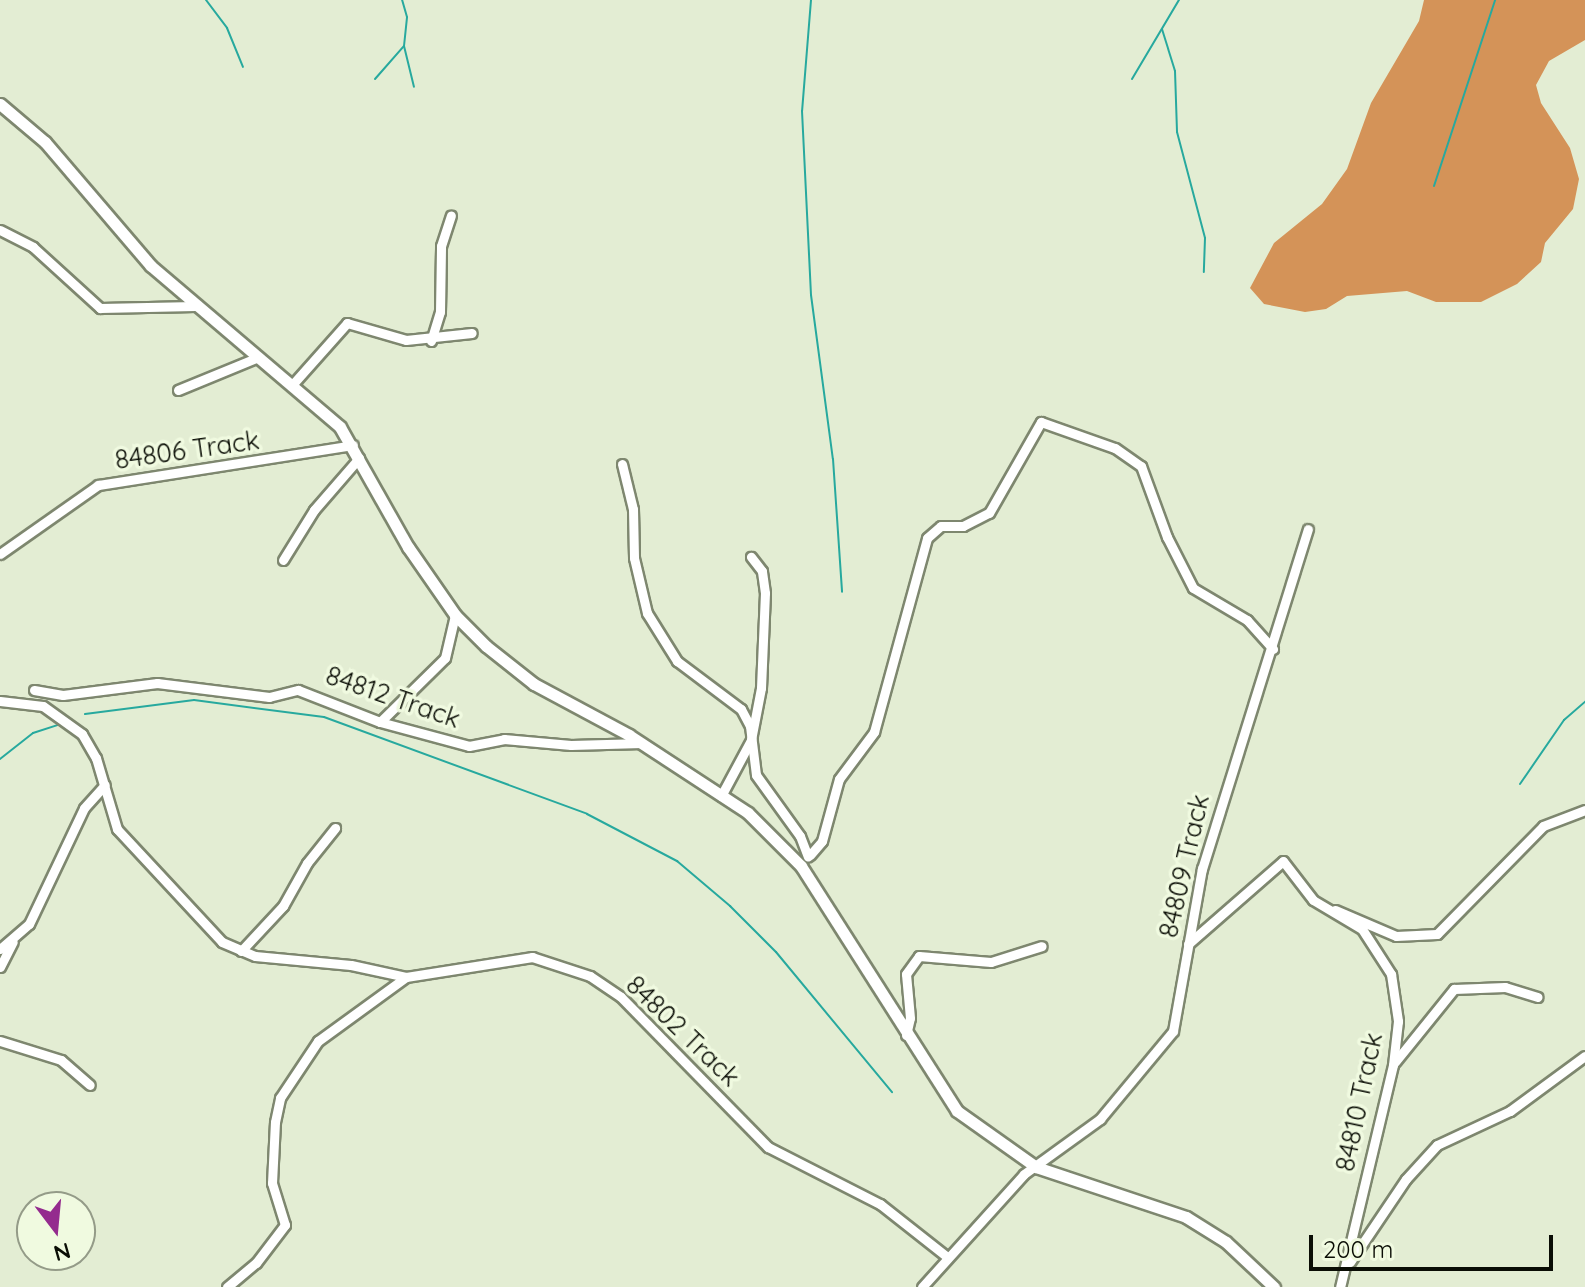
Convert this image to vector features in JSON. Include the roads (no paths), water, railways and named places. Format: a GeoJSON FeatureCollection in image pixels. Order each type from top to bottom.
{"type":"FeatureCollection","features":[{"type":"Feature","properties":{"kind":"street"},"geometry":{"type":"LineString","coordinates":[[0,104],[45,142],[151,266],[256,358],[318,405],[353,445],[408,547],[455,615],[534,684],[642,743],[748,813],[801,866],[957,1111],[1036,1167],[1186,1217],[1226,1242],[1274,1287]]}},
{"type":"Feature","properties":{"kind":"street"},"geometry":{"type":"LineString","coordinates":[[431,341],[440,312],[441,246],[451,216]]}},
{"type":"Feature","properties":{"kind":"street"},"geometry":{"type":"LineString","coordinates":[[0,230],[33,247],[100,308],[195,306]]}},
{"type":"Feature","properties":{"kind":"street"},"geometry":{"type":"LineString","coordinates":[[292,385],[347,323],[406,340],[431,341],[472,333]]}},
{"type":"Feature","properties":{"kind":"street"},"geometry":{"type":"LineString","coordinates":[[178,390],[256,358]]}},
{"type":"Feature","properties":{"kind":"street"},"geometry":{"type":"LineString","coordinates":[[801,866],[822,841],[839,779],[874,732],[927,538],[941,526],[963,526],[989,513],[1041,422],[1115,448],[1141,466],[1167,537],[1193,588],[1247,620],[1273,649]]}},
{"type":"Feature","properties":{"kind":"street","name":"84806 Track"},"geometry":{"type":"LineString","coordinates":[[0,554],[98,485],[353,445]]}},
{"type":"Feature","properties":{"kind":"street"},"geometry":{"type":"LineString","coordinates":[[283,560],[314,510],[359,458]]}},
{"type":"Feature","properties":{"kind":"street"},"geometry":{"type":"LineString","coordinates":[[622,464],[633,509],[641,595],[655,630],[677,661],[741,709],[751,740],[756,775],[810,855]]}},
{"type":"Feature","properties":{"kind":"street","name":"84809 Track"},"geometry":{"type":"LineString","coordinates":[[922,1287],[946,1256],[1036,1167],[1100,1119],[1173,1031],[1186,946],[1216,818],[1273,649],[1308,529]]}},
{"type":"Feature","properties":{"kind":"street"},"geometry":{"type":"LineString","coordinates":[[721,796],[751,740],[766,624],[764,581],[751,557]]}},
{"type":"Feature","properties":{"kind":"street"},"geometry":{"type":"LineString","coordinates":[[380,722],[445,658],[455,615]]}},
{"type":"Feature","properties":{"kind":"street","name":"84812 Track"},"geometry":{"type":"LineString","coordinates":[[34,690],[63,695],[157,683],[269,697],[309,691],[380,722],[469,746],[504,739],[571,745],[642,743]]}},
{"type":"Feature","properties":{"kind":"street"},"geometry":{"type":"LineString","coordinates":[[0,701],[43,706],[82,734],[105,785],[117,829],[209,932],[241,951],[406,977]]}},
{"type":"Feature","properties":{"kind":"street"},"geometry":{"type":"LineString","coordinates":[[0,949],[29,924],[84,808],[105,785]]}},
{"type":"Feature","properties":{"kind":"street"},"geometry":{"type":"LineString","coordinates":[[1331,910],[1346,911],[1396,936],[1437,934],[1543,826],[1585,810]]}},
{"type":"Feature","properties":{"kind":"street"},"geometry":{"type":"LineString","coordinates":[[241,951],[283,906],[307,863],[335,828]]}},
{"type":"Feature","properties":{"kind":"street","name":"84810 Track"},"geometry":{"type":"LineString","coordinates":[[1186,946],[1283,861],[1299,888],[1362,929],[1391,974],[1398,1021],[1393,1065],[1340,1287]]}},
{"type":"Feature","properties":{"kind":"street"},"geometry":{"type":"LineString","coordinates":[[0,967],[15,939]]}},
{"type":"Feature","properties":{"kind":"street"},"geometry":{"type":"LineString","coordinates":[[906,1035],[910,1003],[906,974],[919,956],[991,962],[1042,946]]}},
{"type":"Feature","properties":{"kind":"street","name":"84802 Track"},"geometry":{"type":"LineString","coordinates":[[227,1287],[256,1263],[285,1225],[272,1183],[280,1098],[318,1041],[406,977],[532,957],[590,976],[644,1018],[768,1147],[880,1204],[946,1256]]}},
{"type":"Feature","properties":{"kind":"street"},"geometry":{"type":"LineString","coordinates":[[374,998],[377,972]]}},
{"type":"Feature","properties":{"kind":"street"},"geometry":{"type":"LineString","coordinates":[[1393,1065],[1454,989],[1505,987],[1538,997]]}},
{"type":"Feature","properties":{"kind":"street"},"geometry":{"type":"LineString","coordinates":[[0,1041],[61,1060],[90,1085]]}},
{"type":"Feature","properties":{"kind":"street"},"geometry":{"type":"LineString","coordinates":[[1346,1268],[1406,1179],[1437,1145],[1510,1111],[1585,1056]]}},
{"type":"Feature","properties":{"kind":"waterway"},"geometry":{"type":"LineString","coordinates":[[206,0],[227,28],[243,67]]}},
{"type":"Feature","properties":{"kind":"waterway"},"geometry":{"type":"LineString","coordinates":[[375,79],[404,46],[407,17],[402,0]]}},
{"type":"Feature","properties":{"kind":"waterway"},"geometry":{"type":"LineString","coordinates":[[811,0],[802,111],[811,295],[833,459],[842,592]]}},
{"type":"Feature","properties":{"kind":"waterway"},"geometry":{"type":"LineString","coordinates":[[1132,79],[1179,0]]}},
{"type":"Feature","properties":{"kind":"waterway"},"geometry":{"type":"LineString","coordinates":[[1434,186],[1495,0]]}},
{"type":"Feature","properties":{"kind":"waterway"},"geometry":{"type":"LineString","coordinates":[[1162,29],[1175,71],[1177,132],[1205,238],[1204,272]]}},
{"type":"Feature","properties":{"kind":"waterway"},"geometry":{"type":"LineString","coordinates":[[404,46],[414,87]]}},
{"type":"Feature","properties":{"kind":"waterway"},"geometry":{"type":"LineString","coordinates":[[85,714],[194,700],[324,717],[587,814],[677,861],[730,906],[776,952],[892,1092]]}},
{"type":"Feature","properties":{"kind":"waterway"},"geometry":{"type":"LineString","coordinates":[[1520,784],[1564,720],[1585,702]]}},
{"type":"Feature","properties":{"kind":"waterway"},"geometry":{"type":"LineString","coordinates":[[0,759],[33,733],[60,724]]}}]}
